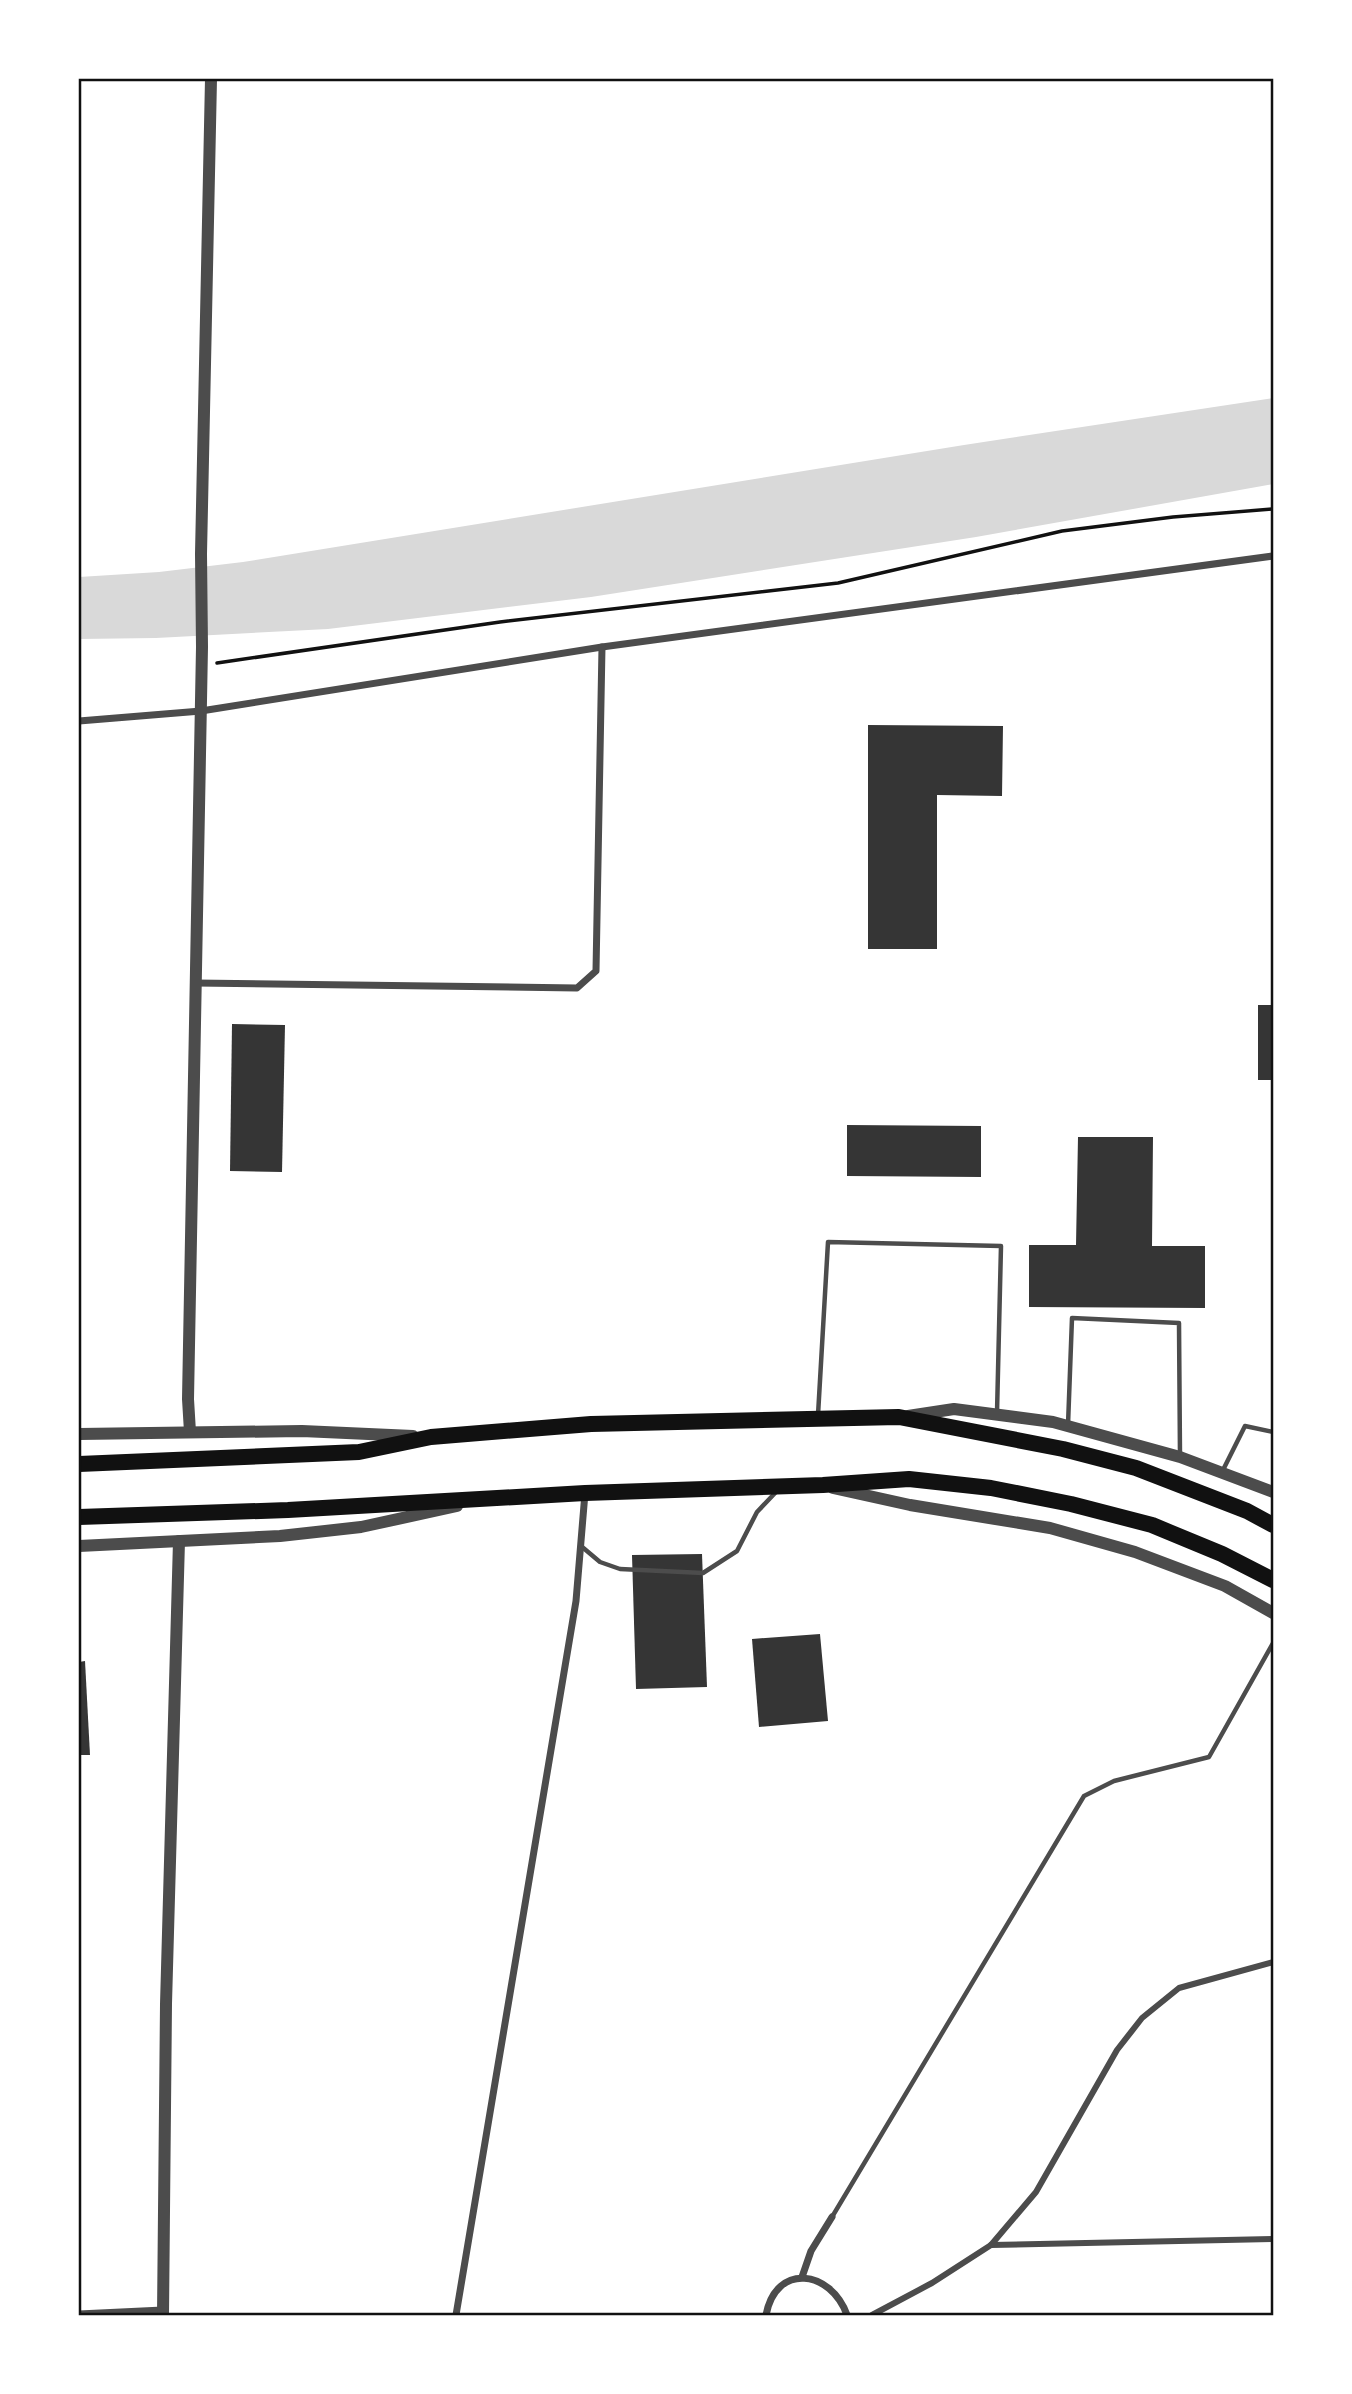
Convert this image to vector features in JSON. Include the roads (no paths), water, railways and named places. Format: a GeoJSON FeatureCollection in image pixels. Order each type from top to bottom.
{"type":"FeatureCollection","features":[{"type":"Feature","properties":{"kind":"main road"},"geometry":{"type":"LineString","coordinates":[[79,1464],[359,1452],[431,1437],[591,1424],[899,1417],[1063,1449],[1136,1468],[1247,1511],[1273,1525]]}},
{"type":"Feature","properties":{"kind":"main road"},"geometry":{"type":"LineString","coordinates":[[79,1517],[288,1510],[585,1493],[780,1487],[909,1479],[992,1488],[1071,1504],[1153,1525],[1222,1554],[1273,1580]]}},
{"type":"Feature","properties":{"kind":"street"},"geometry":{"type":"LineString","coordinates":[[190,1433],[188,1399],[202,665],[201,554],[211,79]]}},
{"type":"Feature","properties":{"kind":"street"},"geometry":{"type":"LineString","coordinates":[[79,722],[201,711],[603,647],[1273,556]]}},
{"type":"Feature","properties":{"kind":"street"},"geometry":{"type":"LineString","coordinates":[[195,983],[578,988],[596,971],[603,647]]}},
{"type":"Feature","properties":{"kind":"street"},"geometry":{"type":"LineString","coordinates":[[899,1417],[954,1409],[1068,1426],[1180,1457],[1273,1492]]}},
{"type":"Feature","properties":{"kind":"street"},"geometry":{"type":"LineString","coordinates":[[79,1434],[302,1431],[431,1437]]}},
{"type":"Feature","properties":{"kind":"street"},"geometry":{"type":"LineString","coordinates":[[823,1485],[910,1505],[1062,1531],[1135,1552],[1225,1586],[1273,1613]]}},
{"type":"Feature","properties":{"kind":"street"},"geometry":{"type":"LineString","coordinates":[[456,2315],[576,1601],[585,1493]]}},
{"type":"Feature","properties":{"kind":"street"},"geometry":{"type":"LineString","coordinates":[[79,1546],[280,1536],[360,1528],[489,1499]]}},
{"type":"Feature","properties":{"kind":"street"},"geometry":{"type":"LineString","coordinates":[[79,2314],[163,2313],[166,2017],[179,1541]]}},
{"type":"Feature","properties":{"kind":"street"},"geometry":{"type":"LineString","coordinates":[[872,2315],[932,2283],[990,2245],[1036,2192],[1117,2050],[1142,2018],[1179,1988],[1273,1962]]}},
{"type":"Feature","properties":{"kind":"street"},"geometry":{"type":"LineString","coordinates":[[802,2277],[811,2251],[832,2217]]}},
{"type":"Feature","properties":{"kind":"street"},"geometry":{"type":"LineString","coordinates":[[990,2245],[1273,2239]]}},
{"type":"Feature","properties":{"kind":"street"},"geometry":{"type":"LineString","coordinates":[[766,2315],[772,2298],[780,2288],[791,2280],[802,2277],[815,2279],[826,2285],[836,2294],[847,2315]]}},
{"type":"Feature","properties":{"kind":"lane"},"geometry":{"type":"LineString","coordinates":[[818,1419],[828,1242],[1001,1246],[997,1414]]}},
{"type":"Feature","properties":{"kind":"lane"},"geometry":{"type":"LineString","coordinates":[[1068,1426],[1072,1318],[1179,1323],[1180,1457]]}},
{"type":"Feature","properties":{"kind":"lane"},"geometry":{"type":"LineString","coordinates":[[1222,1473],[1245,1426],[1273,1432]]}},
{"type":"Feature","properties":{"kind":"lane"},"geometry":{"type":"LineString","coordinates":[[581,1546],[600,1562],[620,1569],[703,1573],[737,1550],[757,1512],[780,1487]]}},
{"type":"Feature","properties":{"kind":"lane"},"geometry":{"type":"LineString","coordinates":[[832,2217],[1084,1796],[1114,1781],[1209,1757],[1273,1643]]}}]}
